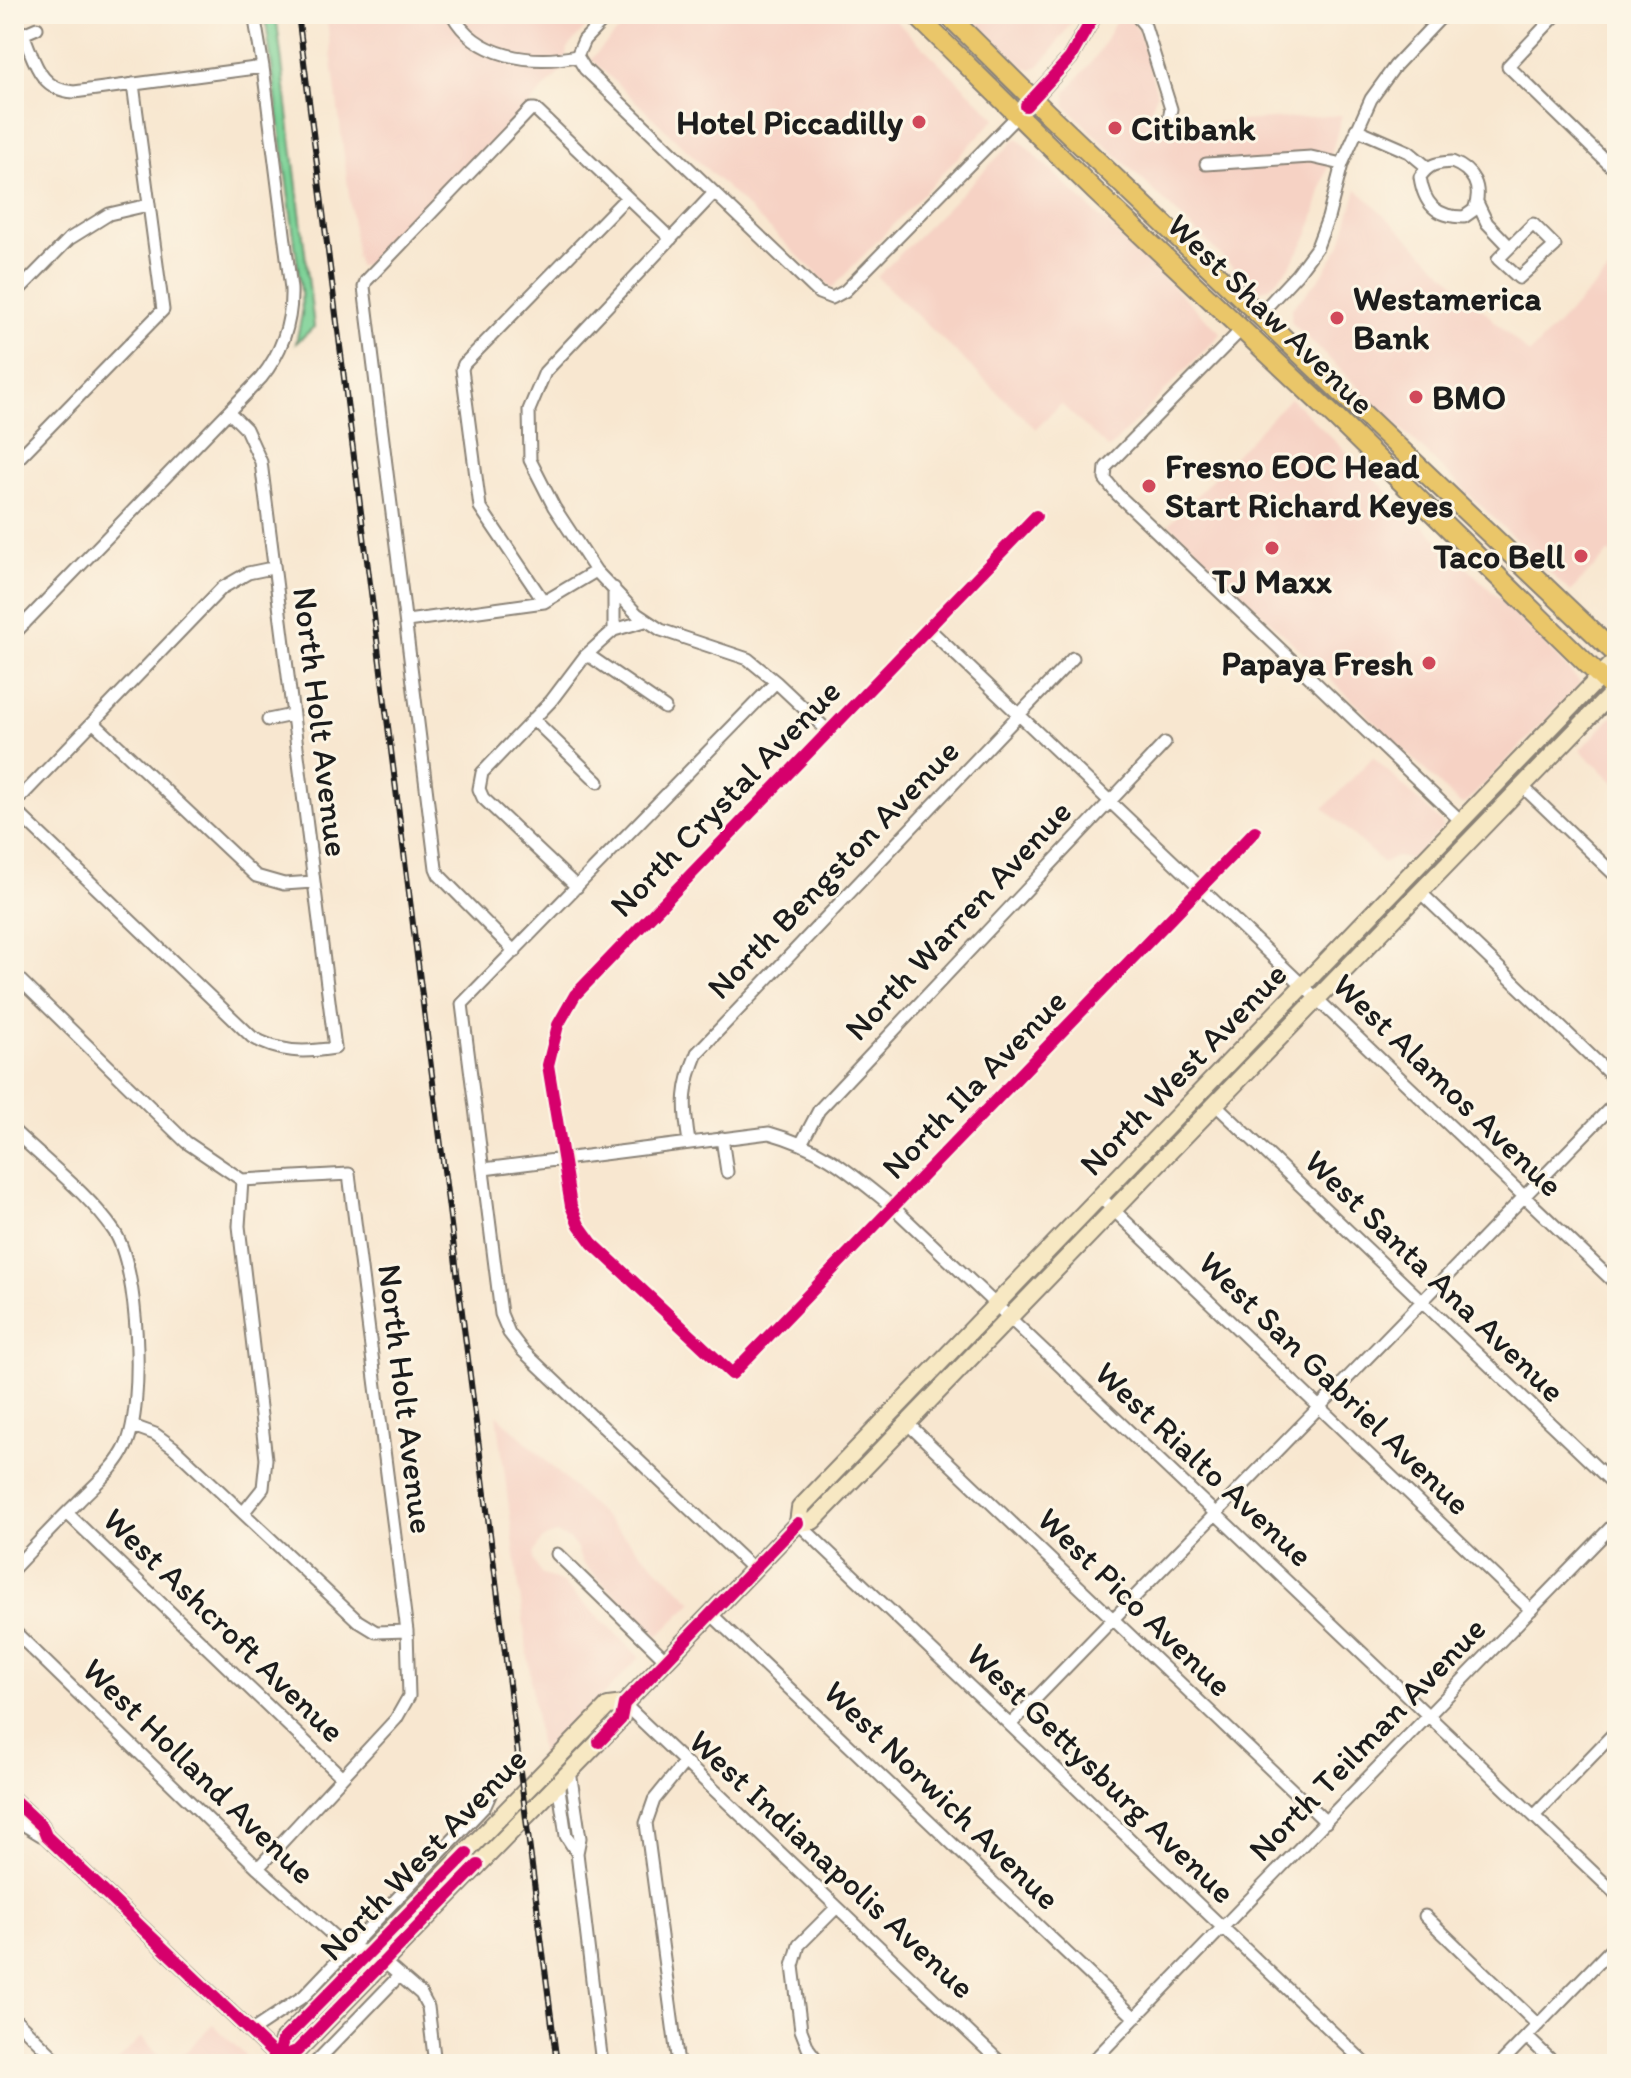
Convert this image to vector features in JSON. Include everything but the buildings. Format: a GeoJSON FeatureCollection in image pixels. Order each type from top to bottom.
{"type":"FeatureCollection","features":[{"type":"Feature","properties":{"kind":"main road","name":"West Shaw Avenue"},"geometry":{"type":"LineString","coordinates":[[915,14],[1260,314],[1617,657]]}},
{"type":"Feature","properties":{"kind":"main road","name":"West Shaw Avenue"},"geometry":{"type":"LineString","coordinates":[[947,14],[1025,107],[1191,280],[1616,691]]}},
{"type":"Feature","properties":{"kind":"main road"},"geometry":{"type":"LineString","coordinates":[[1191,280],[1206,279],[1244,314],[1260,314]]}},
{"type":"Feature","properties":{"kind":"main road"},"geometry":{"type":"LineString","coordinates":[[1241,330],[1257,328],[1308,376],[1324,377]]}},
{"type":"Feature","properties":{"kind":"main road"},"geometry":{"type":"LineString","coordinates":[[1337,419],[1350,417],[1397,462],[1430,476]]}},
{"type":"Feature","properties":{"kind":"main road"},"geometry":{"type":"LineString","coordinates":[[1438,519],[1454,517],[1468,527],[1484,527]]}},
{"type":"Feature","properties":{"kind":"main road","name":"North West Avenue"},"geometry":{"type":"LineString","coordinates":[[275,2061],[283,2040],[348,1975],[376,1955],[621,1719],[624,1704],[798,1523],[800,1508],[1304,987],[1617,657]]}},
{"type":"Feature","properties":{"kind":"main road","name":"North West Avenue"},"geometry":{"type":"LineString","coordinates":[[798,1523],[813,1521],[1616,691]]}},
{"type":"Feature","properties":{"kind":"main road"},"geometry":{"type":"LineString","coordinates":[[1396,917],[1404,897],[1460,838],[1462,822]]}},
{"type":"Feature","properties":{"kind":"main road","name":"North West Avenue"},"geometry":{"type":"LineString","coordinates":[[275,2061],[297,2051],[376,1955],[608,1706],[624,1704]]}},
{"type":"Feature","properties":{"kind":"main road"},"geometry":{"type":"LineString","coordinates":[[564,1777],[558,1773],[578,1750],[579,1737]]}},
{"type":"Feature","properties":{"kind":"street"},"geometry":{"type":"LineString","coordinates":[[14,634],[271,366],[285,336],[292,305],[254,14]]}},
{"type":"Feature","properties":{"kind":"street"},"geometry":{"type":"LineString","coordinates":[[452,14],[476,43],[510,56],[551,61],[577,56]]}},
{"type":"Feature","properties":{"kind":"street"},"geometry":{"type":"LineString","coordinates":[[577,56],[584,40],[609,14]]}},
{"type":"Feature","properties":{"kind":"street"},"geometry":{"type":"LineString","coordinates":[[577,56],[585,69],[819,293],[832,298],[845,291],[1025,107],[1076,51],[1095,14]]}},
{"type":"Feature","properties":{"kind":"street"},"geometry":{"type":"LineString","coordinates":[[1135,14],[1145,26],[1171,109],[1168,123]]}},
{"type":"Feature","properties":{"kind":"street"},"geometry":{"type":"LineString","coordinates":[[1260,314],[1317,247],[1342,164],[1371,99],[1395,66],[1444,14]]}},
{"type":"Feature","properties":{"kind":"street"},"geometry":{"type":"LineString","coordinates":[[1557,14],[1508,66],[1617,172]]}},
{"type":"Feature","properties":{"kind":"street"},"geometry":{"type":"LineString","coordinates":[[37,28],[18,33],[40,76],[62,91],[74,92],[263,67]]}},
{"type":"Feature","properties":{"kind":"street"},"geometry":{"type":"LineString","coordinates":[[14,463],[163,310],[133,84]]}},
{"type":"Feature","properties":{"kind":"street"},"geometry":{"type":"LineString","coordinates":[[515,952],[439,875],[436,868],[364,287],[366,281],[531,109],[535,109],[671,239]]}},
{"type":"Feature","properties":{"kind":"street"},"geometry":{"type":"LineString","coordinates":[[1356,129],[1409,152],[1427,167]]}},
{"type":"Feature","properties":{"kind":"street"},"geometry":{"type":"LineString","coordinates":[[1206,164],[1322,158],[1342,164]]}},
{"type":"Feature","properties":{"kind":"street"},"geometry":{"type":"LineString","coordinates":[[1487,223],[1477,224],[1464,217],[1442,215],[1427,203],[1422,194],[1420,177],[1427,167],[1452,162],[1462,166],[1475,180],[1477,202],[1487,223],[1510,247]]}},
{"type":"Feature","properties":{"kind":"street"},"geometry":{"type":"LineString","coordinates":[[714,193],[545,372],[529,410],[530,460],[554,507],[596,571],[645,621],[661,630],[748,659],[828,731]]}},
{"type":"Feature","properties":{"kind":"street"},"geometry":{"type":"LineString","coordinates":[[544,602],[480,507],[462,369],[627,197]]}},
{"type":"Feature","properties":{"kind":"street"},"geometry":{"type":"LineString","coordinates":[[1464,217],[1474,210],[1477,202]]}},
{"type":"Feature","properties":{"kind":"street"},"geometry":{"type":"LineString","coordinates":[[14,295],[69,239],[109,214],[148,205]]}},
{"type":"Feature","properties":{"kind":"street"},"geometry":{"type":"LineString","coordinates":[[1533,224],[1555,246],[1519,278],[1498,259],[1510,247],[1533,224]]}},
{"type":"Feature","properties":{"kind":"street"},"geometry":{"type":"LineString","coordinates":[[1241,330],[1106,467],[1105,479],[1117,494],[1462,822]]}},
{"type":"Feature","properties":{"kind":"street","name":"North Holt Avenue"},"geometry":{"type":"LineString","coordinates":[[14,807],[252,1037],[286,1052],[335,1048],[261,462],[246,429],[229,412]]}},
{"type":"Feature","properties":{"kind":"street","name":"North Crystal Avenue"},"geometry":{"type":"LineString","coordinates":[[565,1160],[548,1065],[558,1025],[575,995],[1036,516]]}},
{"type":"Feature","properties":{"kind":"street"},"geometry":{"type":"LineString","coordinates":[[14,807],[222,588],[248,573],[272,568]]}},
{"type":"Feature","properties":{"kind":"street"},"geometry":{"type":"LineString","coordinates":[[407,621],[544,602],[596,571]]}},
{"type":"Feature","properties":{"kind":"street"},"geometry":{"type":"LineString","coordinates":[[614,587],[614,630]]}},
{"type":"Feature","properties":{"kind":"street"},"geometry":{"type":"LineString","coordinates":[[14,612],[25,623]]}},
{"type":"Feature","properties":{"kind":"street"},"geometry":{"type":"LineString","coordinates":[[577,887],[483,798],[479,789],[482,773],[551,701],[585,656],[614,630],[645,621]]}},
{"type":"Feature","properties":{"kind":"street","name":"West Alamos Avenue"},"geometry":{"type":"LineString","coordinates":[[928,628],[1617,1285]]}},
{"type":"Feature","properties":{"kind":"street"},"geometry":{"type":"LineString","coordinates":[[585,656],[591,657],[665,708]]}},
{"type":"Feature","properties":{"kind":"street","name":"North Bengston Avenue"},"geometry":{"type":"LineString","coordinates":[[689,1142],[683,1109],[685,1081],[697,1053],[1073,658]]}},
{"type":"Feature","properties":{"kind":"street"},"geometry":{"type":"LineString","coordinates":[[753,1569],[522,1350],[509,1333],[501,1314],[462,1004],[776,682]]}},
{"type":"Feature","properties":{"kind":"street"},"geometry":{"type":"LineString","coordinates":[[268,720],[292,715]]}},
{"type":"Feature","properties":{"kind":"street"},"geometry":{"type":"LineString","coordinates":[[533,719],[598,782]]}},
{"type":"Feature","properties":{"kind":"street"},"geometry":{"type":"LineString","coordinates":[[93,722],[256,876],[284,884],[313,882]]}},
{"type":"Feature","properties":{"kind":"street","name":"North Warren Avenue"},"geometry":{"type":"LineString","coordinates":[[802,1142],[819,1110],[1165,743]]}},
{"type":"Feature","properties":{"kind":"street"},"geometry":{"type":"LineString","coordinates":[[1522,786],[1617,877]]}},
{"type":"Feature","properties":{"kind":"street","name":"North Ila Avenue"},"geometry":{"type":"LineString","coordinates":[[565,1160],[571,1206],[579,1225],[592,1243],[732,1374],[1255,831]]}},
{"type":"Feature","properties":{"kind":"street"},"geometry":{"type":"LineString","coordinates":[[1420,892],[1617,1081]]}},
{"type":"Feature","properties":{"kind":"street"},"geometry":{"type":"LineString","coordinates":[[15,977],[186,1142],[242,1180],[239,1226],[266,1459],[263,1488],[243,1513]]}},
{"type":"Feature","properties":{"kind":"street"},"geometry":{"type":"LineString","coordinates":[[1010,1725],[1617,1101]]}},
{"type":"Feature","properties":{"kind":"street","name":"West Santa Ana Avenue"},"geometry":{"type":"LineString","coordinates":[[1215,1104],[1617,1487]]}},
{"type":"Feature","properties":{"kind":"street"},"geometry":{"type":"LineString","coordinates":[[14,1131],[94,1207],[120,1242],[127,1263],[138,1353],[133,1426],[125,1448],[110,1470],[14,1568]]}},
{"type":"Feature","properties":{"kind":"street","name":"West Rialto Avenue"},"geometry":{"type":"LineString","coordinates":[[484,1169],[769,1133],[802,1142],[831,1158],[894,1208],[1617,1895]]}},
{"type":"Feature","properties":{"kind":"street"},"geometry":{"type":"LineString","coordinates":[[722,1138],[727,1172]]}},
{"type":"Feature","properties":{"kind":"street","name":"North Holt Avenue"},"geometry":{"type":"LineString","coordinates":[[242,1180],[349,1174],[407,1631]]}},
{"type":"Feature","properties":{"kind":"street","name":"West San Gabriel Avenue"},"geometry":{"type":"LineString","coordinates":[[1100,1197],[1531,1610]]}},
{"type":"Feature","properties":{"kind":"street"},"geometry":{"type":"LineString","coordinates":[[14,1398],[16,1335]]}},
{"type":"Feature","properties":{"kind":"street","name":"West Pico Avenue"},"geometry":{"type":"LineString","coordinates":[[907,1423],[1326,1822]]}},
{"type":"Feature","properties":{"kind":"street"},"geometry":{"type":"LineString","coordinates":[[133,1426],[155,1434],[173,1447],[364,1626],[382,1633],[407,1631],[409,1696],[396,1719],[258,1868]]}},
{"type":"Feature","properties":{"kind":"street","name":"West Ashcroft Avenue"},"geometry":{"type":"LineString","coordinates":[[67,1513],[342,1777]]}},
{"type":"Feature","properties":{"kind":"street","name":"North Teilman Avenue"},"geometry":{"type":"LineString","coordinates":[[1090,2064],[1617,1521]]}},
{"type":"Feature","properties":{"kind":"street","name":"West Gettysburg Avenue"},"geometry":{"type":"LineString","coordinates":[[798,1523],[1366,2064]]}},
{"type":"Feature","properties":{"kind":"street"},"geometry":{"type":"LineString","coordinates":[[557,1554],[666,1660]]}},
{"type":"Feature","properties":{"kind":"street","name":"West Norwich Avenue"},"geometry":{"type":"LineString","coordinates":[[710,1613],[1135,2018]]}},
{"type":"Feature","properties":{"kind":"street","name":"West Holland Avenue"},"geometry":{"type":"LineString","coordinates":[[14,1631],[258,1868],[348,1949]]}},
{"type":"Feature","properties":{"kind":"street","name":"West Indianapolis Avenue"},"geometry":{"type":"LineString","coordinates":[[624,1704],[1002,2064]]}},
{"type":"Feature","properties":{"kind":"street"},"geometry":{"type":"LineString","coordinates":[[1534,1816],[1617,1730]]}},
{"type":"Feature","properties":{"kind":"street"},"geometry":{"type":"LineString","coordinates":[[678,2064],[646,1823],[654,1800],[684,1763]]}},
{"type":"Feature","properties":{"kind":"street"},"geometry":{"type":"LineString","coordinates":[[564,1777],[566,1836],[577,1853],[602,2064]]}},
{"type":"Feature","properties":{"kind":"street"},"geometry":{"type":"LineString","coordinates":[[250,2032],[304,1996],[485,1806],[490,1795]]}},
{"type":"Feature","properties":{"kind":"street"},"geometry":{"type":"LineString","coordinates":[[14,1800],[42,1826],[46,1836]]}},
{"type":"Feature","properties":{"kind":"street"},"geometry":{"type":"LineString","coordinates":[[14,1817],[46,1836],[250,2032],[275,2061]]}},
{"type":"Feature","properties":{"kind":"street"},"geometry":{"type":"LineString","coordinates":[[820,2064],[806,2045],[801,2030],[793,1966],[799,1945],[837,1907]]}},
{"type":"Feature","properties":{"kind":"street"},"geometry":{"type":"LineString","coordinates":[[1425,1916],[1538,2025]]}},
{"type":"Feature","properties":{"kind":"street"},"geometry":{"type":"LineString","coordinates":[[1500,2064],[1616,1946]]}},
{"type":"Feature","properties":{"kind":"street"},"geometry":{"type":"LineString","coordinates":[[348,1949],[376,1955],[421,1994],[428,2007],[435,2064]]}},
{"type":"Feature","properties":{"kind":"street"},"geometry":{"type":"LineString","coordinates":[[348,1949],[348,1975]]}},
{"type":"Feature","properties":{"kind":"street"},"geometry":{"type":"LineString","coordinates":[[314,2064],[399,1976]]}},
{"type":"Feature","properties":{"kind":"street"},"geometry":{"type":"LineString","coordinates":[[14,2018],[61,2064]]}},
{"type":"Feature","properties":{"kind":"street"},"geometry":{"type":"LineString","coordinates":[[1527,2037],[1555,2064]]}},
{"type":"Feature","properties":{"kind":"shaded area"},"geometry":{"type":"Polygon","coordinates":[[[326,14],[598,14],[567,48],[565,67],[376,264],[358,266],[326,14]]]}},
{"type":"Feature","properties":{"kind":"shaded area"},"geometry":{"type":"Polygon","coordinates":[[[635,14],[889,14],[996,118],[832,288],[591,59],[635,14]]]}},
{"type":"Feature","properties":{"kind":"shaded area"},"geometry":{"type":"Polygon","coordinates":[[[968,14],[1077,14],[1050,54],[1032,69],[1024,67],[968,14]]]}},
{"type":"Feature","properties":{"kind":"shaded area"},"geometry":{"type":"Polygon","coordinates":[[[1120,14],[1132,20],[1140,34],[1157,94],[1149,113],[1150,123],[1159,133],[1172,133],[1184,120],[1189,124],[1342,115],[1309,234],[1290,266],[1269,288],[1260,290],[1253,286],[1066,107],[1066,93],[1097,55],[1120,14]]]}},
{"type":"Feature","properties":{"kind":"shaded area"},"geometry":{"type":"Polygon","coordinates":[[[1017,138],[1221,333],[1109,449],[1061,404],[1036,429],[877,277],[1017,138]]]}},
{"type":"Feature","properties":{"kind":"shaded area"},"geometry":{"type":"Polygon","coordinates":[[[1357,189],[1529,354],[1617,263],[1617,559],[1609,552],[1570,592],[1291,322],[1292,308],[1320,278],[1340,246],[1357,189]]]}},
{"type":"Feature","properties":{"kind":"shaded area"},"geometry":{"type":"Polygon","coordinates":[[[1290,398],[1505,604],[1579,681],[1579,685],[1465,804],[1460,804],[1169,524],[1290,398]]]}},
{"type":"Feature","properties":{"kind":"shaded area"},"geometry":{"type":"Polygon","coordinates":[[[1617,715],[1617,785],[1580,750],[1617,715]]]}},
{"type":"Feature","properties":{"kind":"shaded area"},"geometry":{"type":"Polygon","coordinates":[[[1373,757],[1442,823],[1442,828],[1412,859],[1396,857],[1383,863],[1324,808],[1373,757]]]}},
{"type":"Feature","properties":{"kind":"shaded area"},"geometry":{"type":"Polygon","coordinates":[[[497,1414],[693,1602],[658,1636],[582,1563],[569,1539],[556,1534],[542,1539],[533,1560],[541,1574],[563,1583],[640,1657],[541,1759],[497,1414]]]}},
{"type":"Feature","properties":{"kind":"shaded area"},"geometry":{"type":"Polygon","coordinates":[[[213,2024],[245,2055],[246,2064],[174,2064],[213,2024]]]}},
{"type":"Feature","properties":{"kind":"shaded area"},"geometry":{"type":"Polygon","coordinates":[[[142,2038],[169,2064],[115,2064],[142,2038]]]}},
{"type":"Feature","properties":{"kind":"green space"},"geometry":{"type":"Polygon","coordinates":[[[265,14],[276,14],[314,327],[296,343],[302,314],[301,291],[265,14]]]}},
{"type":"Feature","properties":{"kind":"railway"},"geometry":{"type":"LineString","coordinates":[[298,14],[557,2064]]}},
{"type":"Feature","properties":{"kind":"cycle path"},"geometry":{"type":"LineString","coordinates":[[1026,106],[1070,58],[1095,14]]}},
{"type":"Feature","properties":{"kind":"cycle path"},"geometry":{"type":"LineString","coordinates":[[1036,516],[575,995],[558,1025],[548,1065],[571,1206],[579,1225],[592,1243],[732,1374],[1255,831]]}},
{"type":"Feature","properties":{"kind":"cycle path"},"geometry":{"type":"LineString","coordinates":[[599,1742],[621,1719],[624,1704],[798,1523]]}},
{"type":"Feature","properties":{"kind":"cycle path"},"geometry":{"type":"LineString","coordinates":[[14,1800],[42,1826],[46,1836],[278,2058]]}},
{"type":"Feature","properties":{"kind":"cycle path"},"geometry":{"type":"LineString","coordinates":[[278,2058],[283,2040],[467,1853]]}},
{"type":"Feature","properties":{"kind":"cycle path"},"geometry":{"type":"LineString","coordinates":[[272,2064],[278,2058],[297,2051],[478,1865]]}},
{"type":"Feature","properties":{"kind":"place","name":"Hotel Piccadilly"},"geometry":{"type":"Point","coordinates":[919,122]}},
{"type":"Feature","properties":{"kind":"place","name":"Citibank"},"geometry":{"type":"Point","coordinates":[1115,128]}},
{"type":"Feature","properties":{"kind":"place","name":"Westamerica Bank"},"geometry":{"type":"Point","coordinates":[1337,318]}},
{"type":"Feature","properties":{"kind":"place","name":"BMO"},"geometry":{"type":"Point","coordinates":[1416,397]}},
{"type":"Feature","properties":{"kind":"place","name":"Fresno EOC Head Start Richard Keyes"},"geometry":{"type":"Point","coordinates":[1149,486]}},
{"type":"Feature","properties":{"kind":"place","name":"TJ Maxx"},"geometry":{"type":"Point","coordinates":[1272,548]}},
{"type":"Feature","properties":{"kind":"place","name":"Taco Bell"},"geometry":{"type":"Point","coordinates":[1581,556]}},
{"type":"Feature","properties":{"kind":"place","name":"Papaya Fresh"},"geometry":{"type":"Point","coordinates":[1429,663]}}]}
